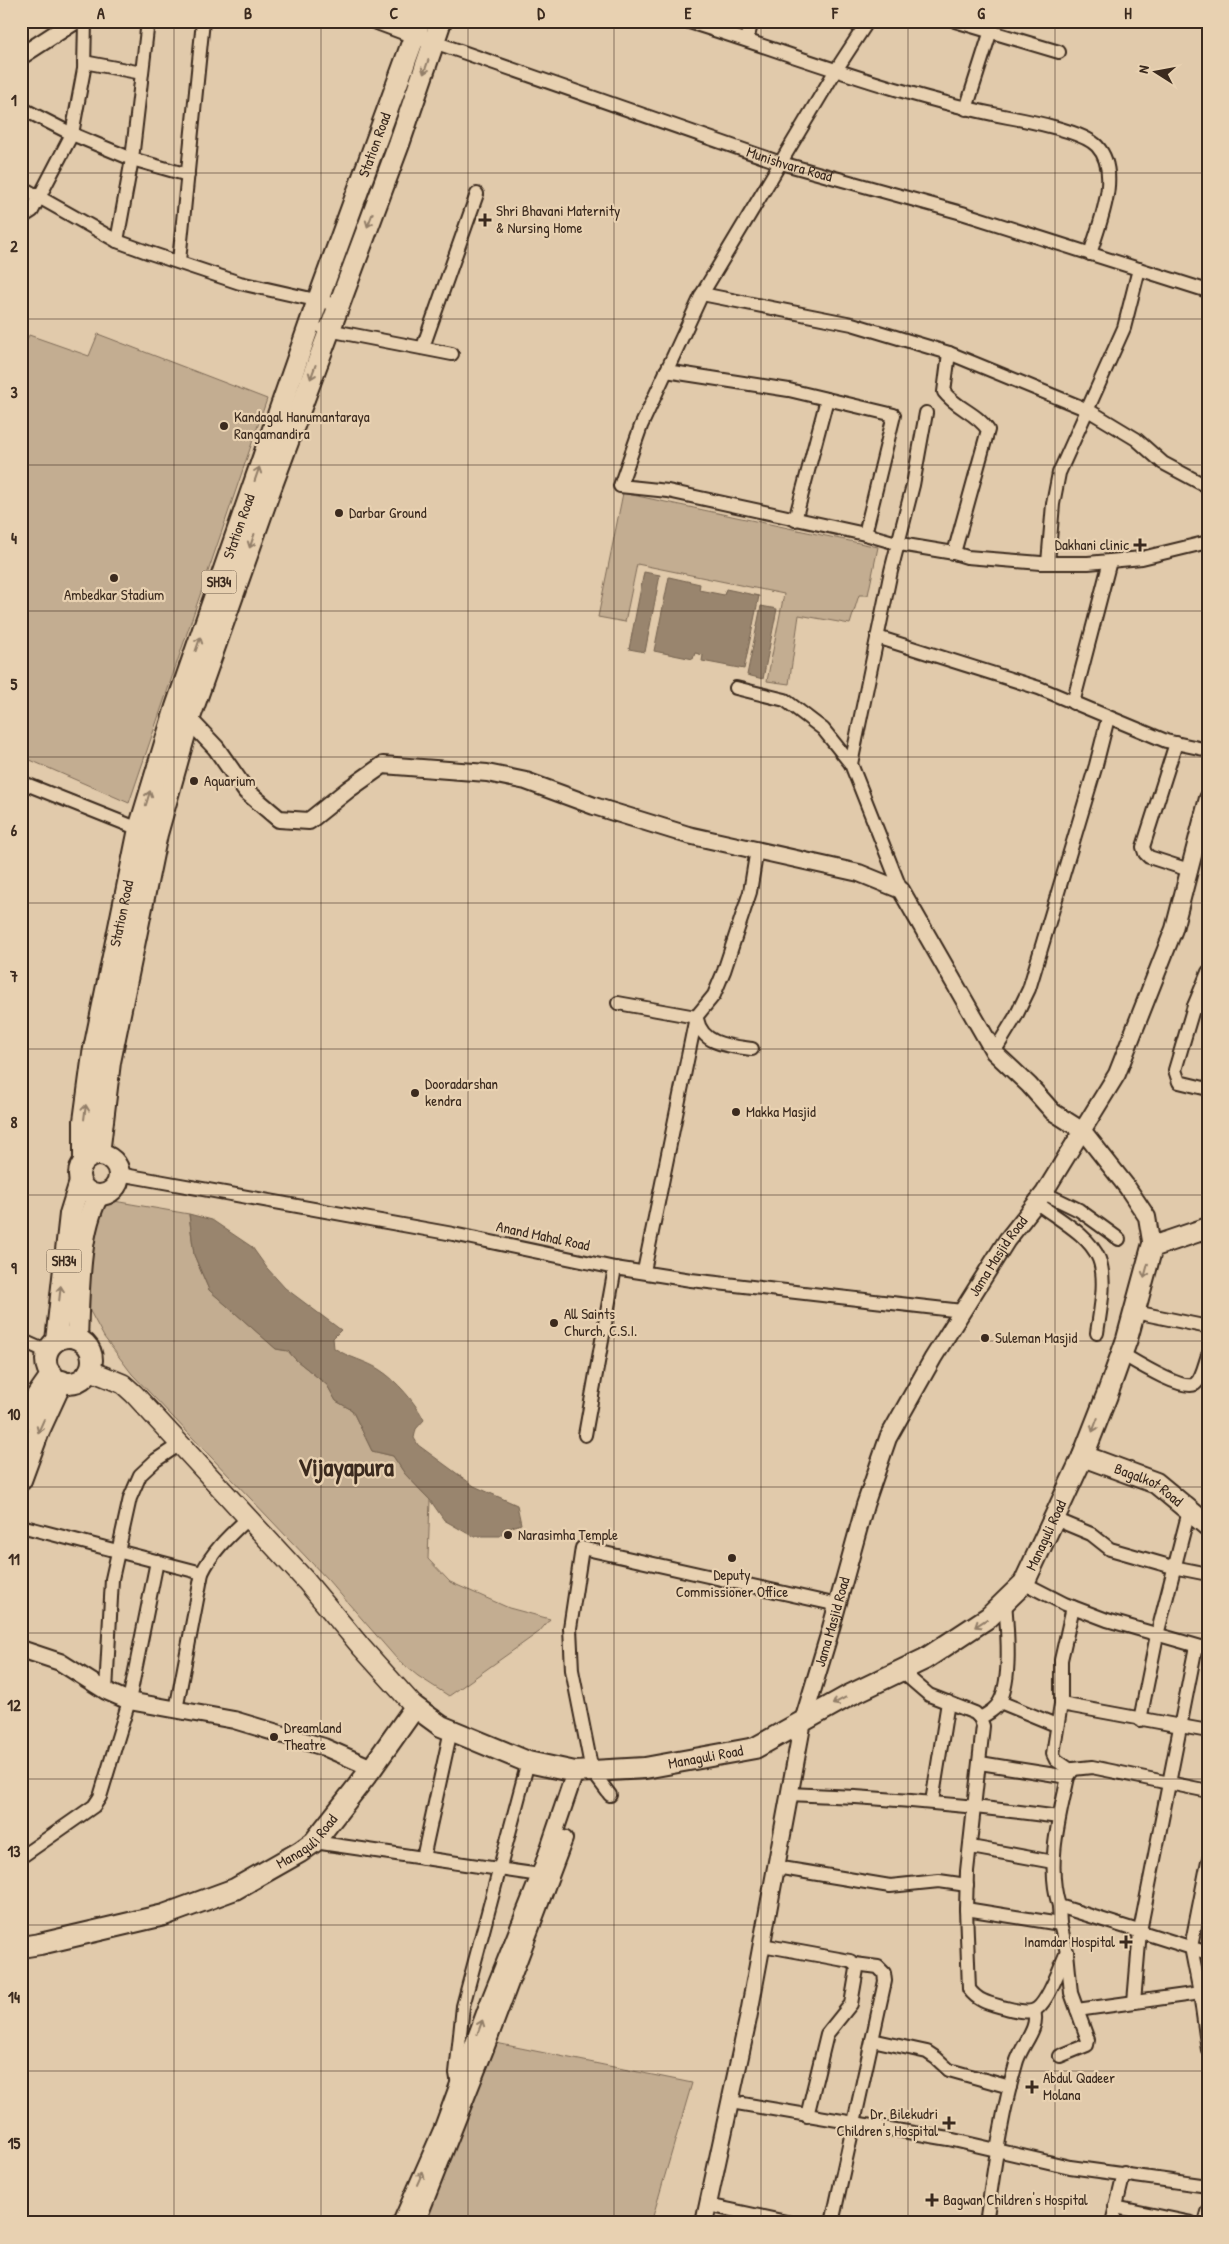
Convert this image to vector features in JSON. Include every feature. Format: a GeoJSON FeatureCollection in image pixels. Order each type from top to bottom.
{"type":"FeatureCollection","features":[{"type":"Feature","properties":{"kind":"main road","name":"Station Road"},"geometry":{"type":"LineString","coordinates":[[183,713],[338,305],[441,21]]}},
{"type":"Feature","properties":{"kind":"main road","name":"Station Road"},"geometry":{"type":"LineString","coordinates":[[92,1158],[84,1121],[93,1054],[148,832],[183,713],[308,326],[418,28]]}},
{"type":"Feature","properties":{"kind":"main road"},"geometry":{"type":"LineString","coordinates":[[80,1182],[87,1192],[98,1196],[109,1193],[117,1185],[120,1174],[116,1164],[109,1157],[92,1158]]}},
{"type":"Feature","properties":{"kind":"main road","name":"SH34"},"geometry":{"type":"LineString","coordinates":[[57,1378],[46,1360],[52,1347],[70,1214],[80,1182],[79,1171],[92,1158]]}},
{"type":"Feature","properties":{"kind":"main road","name":"SH34"},"geometry":{"type":"LineString","coordinates":[[77,1338],[80,1283],[87,1220],[98,1196]]}},
{"type":"Feature","properties":{"kind":"main road"},"geometry":{"type":"LineString","coordinates":[[1152,1246],[1208,1228]]}},
{"type":"Feature","properties":{"kind":"main road","name":"Managuli Road"},"geometry":{"type":"LineString","coordinates":[[21,1947],[164,1915],[236,1889],[314,1842],[372,1768],[415,1707],[441,1726],[528,1762],[585,1771],[645,1768],[755,1748],[900,1670],[925,1659],[989,1617],[1024,1583],[1083,1456],[1122,1354],[1152,1246]]}},
{"type":"Feature","properties":{"kind":"main road"},"geometry":{"type":"LineString","coordinates":[[52,1347],[62,1338],[77,1338],[89,1348],[92,1355],[89,1370],[78,1381],[57,1378]]}},
{"type":"Feature","properties":{"kind":"main road"},"geometry":{"type":"LineString","coordinates":[[89,1370],[122,1384],[306,1581],[415,1707]]}},
{"type":"Feature","properties":{"kind":"main road"},"geometry":{"type":"LineString","coordinates":[[21,1424],[36,1397],[57,1378]]}},
{"type":"Feature","properties":{"kind":"main road"},"geometry":{"type":"LineString","coordinates":[[21,1480],[57,1378]]}},
{"type":"Feature","properties":{"kind":"main road","name":"Bagalkot Road"},"geometry":{"type":"LineString","coordinates":[[1083,1456],[1156,1483],[1202,1519]]}},
{"type":"Feature","properties":{"kind":"street"},"geometry":{"type":"LineString","coordinates":[[22,55],[75,21]]}},
{"type":"Feature","properties":{"kind":"street"},"geometry":{"type":"LineString","coordinates":[[21,218],[32,212],[38,197],[72,134],[84,62],[85,21]]}},
{"type":"Feature","properties":{"kind":"street"},"geometry":{"type":"LineString","coordinates":[[117,241],[132,159],[148,21]]}},
{"type":"Feature","properties":{"kind":"street"},"geometry":{"type":"LineString","coordinates":[[179,261],[204,21]]}},
{"type":"Feature","properties":{"kind":"street","name":"Munishvara Road"},"geometry":{"type":"LineString","coordinates":[[377,21],[418,28],[434,42],[781,163],[962,213],[1208,291]]}},
{"type":"Feature","properties":{"kind":"street"},"geometry":{"type":"LineString","coordinates":[[686,21],[836,70],[966,109],[1045,124],[1090,140],[1098,146],[1108,173],[1108,194],[1090,254]]}},
{"type":"Feature","properties":{"kind":"street"},"geometry":{"type":"LineString","coordinates":[[747,40],[752,21]]}},
{"type":"Feature","properties":{"kind":"street"},"geometry":{"type":"LineString","coordinates":[[868,21],[836,70],[702,294],[641,426],[620,486],[668,491],[865,534],[900,544],[954,552],[967,557],[1048,563],[1088,563],[1142,558],[1208,542]]}},
{"type":"Feature","properties":{"kind":"street"},"geometry":{"type":"LineString","coordinates":[[955,21],[993,26],[1059,52]]}},
{"type":"Feature","properties":{"kind":"street"},"geometry":{"type":"LineString","coordinates":[[966,109],[993,26]]}},
{"type":"Feature","properties":{"kind":"street"},"geometry":{"type":"LineString","coordinates":[[84,62],[142,73]]}},
{"type":"Feature","properties":{"kind":"street"},"geometry":{"type":"LineString","coordinates":[[21,108],[72,134],[132,159],[188,174]]}},
{"type":"Feature","properties":{"kind":"street"},"geometry":{"type":"LineString","coordinates":[[21,187],[117,241],[150,254],[179,261],[240,283],[338,305]]}},
{"type":"Feature","properties":{"kind":"street"},"geometry":{"type":"LineString","coordinates":[[423,347],[477,194]]}},
{"type":"Feature","properties":{"kind":"street"},"geometry":{"type":"LineString","coordinates":[[1048,563],[1052,504],[1060,473],[1124,328],[1139,269]]}},
{"type":"Feature","properties":{"kind":"street"},"geometry":{"type":"LineString","coordinates":[[702,294],[852,324],[950,354],[1088,410],[1136,439],[1163,463],[1208,487]]}},
{"type":"Feature","properties":{"kind":"street"},"geometry":{"type":"LineString","coordinates":[[308,326],[452,354]]}},
{"type":"Feature","properties":{"kind":"street"},"geometry":{"type":"LineString","coordinates":[[950,354],[944,392],[948,398],[982,420],[988,430],[954,552]]}},
{"type":"Feature","properties":{"kind":"street"},"geometry":{"type":"LineString","coordinates":[[666,371],[789,390],[894,415],[865,534]]}},
{"type":"Feature","properties":{"kind":"street"},"geometry":{"type":"LineString","coordinates":[[795,520],[827,399]]}},
{"type":"Feature","properties":{"kind":"street"},"geometry":{"type":"LineString","coordinates":[[851,764],[891,571],[900,544],[913,485],[926,412]]}},
{"type":"Feature","properties":{"kind":"street"},"geometry":{"type":"LineString","coordinates":[[1073,703],[1110,561]]}},
{"type":"Feature","properties":{"kind":"street"},"geometry":{"type":"LineString","coordinates":[[877,637],[1039,688],[1108,718],[1176,743],[1208,750]]}},
{"type":"Feature","properties":{"kind":"street"},"geometry":{"type":"LineString","coordinates":[[736,688],[785,700],[823,728],[851,764],[901,890],[994,1052],[1029,1085],[1053,1112],[1083,1131],[1127,1187],[1147,1217],[1152,1246]]}},
{"type":"Feature","properties":{"kind":"street"},"geometry":{"type":"LineString","coordinates":[[183,713],[216,748],[246,791],[279,819],[309,821],[349,789],[383,766],[449,768],[488,773],[526,781],[594,806],[688,835],[858,873],[901,890]]}},
{"type":"Feature","properties":{"kind":"street"},"geometry":{"type":"LineString","coordinates":[[994,1052],[1016,1016],[1029,989],[1108,718]]}},
{"type":"Feature","properties":{"kind":"street"},"geometry":{"type":"LineString","coordinates":[[1176,743],[1144,847],[1145,853],[1149,857],[1190,870]]}},
{"type":"Feature","properties":{"kind":"street"},"geometry":{"type":"LineString","coordinates":[[21,782],[148,832]]}},
{"type":"Feature","properties":{"kind":"street","name":"Jama Masjid Road"},"geometry":{"type":"LineString","coordinates":[[704,2223],[731,2102],[762,1945],[788,1794],[803,1721],[838,1605],[865,1505],[888,1438],[962,1311],[1007,1240],[1040,1198],[1117,1074],[1174,929],[1208,798]]}},
{"type":"Feature","properties":{"kind":"street"},"geometry":{"type":"LineString","coordinates":[[644,1271],[696,1017],[714,995],[724,971],[750,892],[757,849]]}},
{"type":"Feature","properties":{"kind":"street"},"geometry":{"type":"LineString","coordinates":[[1208,972],[1194,1006],[1175,1070],[1179,1082],[1208,1089]]}},
{"type":"Feature","properties":{"kind":"street"},"geometry":{"type":"LineString","coordinates":[[618,1003],[696,1017]]}},
{"type":"Feature","properties":{"kind":"street"},"geometry":{"type":"LineString","coordinates":[[1194,1006],[1208,1009]]}},
{"type":"Feature","properties":{"kind":"street"},"geometry":{"type":"LineString","coordinates":[[696,1017],[699,1030],[703,1035],[727,1046],[752,1049]]}},
{"type":"Feature","properties":{"kind":"street","name":"Anand Mahal Road"},"geometry":{"type":"LineString","coordinates":[[120,1174],[453,1234],[615,1268],[644,1271],[691,1280],[962,1311]]}},
{"type":"Feature","properties":{"kind":"street"},"geometry":{"type":"LineString","coordinates":[[1040,1198],[1079,1210],[1119,1239]]}},
{"type":"Feature","properties":{"kind":"street"},"geometry":{"type":"LineString","coordinates":[[1040,1198],[1093,1247],[1100,1260],[1102,1287],[1097,1333]]}},
{"type":"Feature","properties":{"kind":"street"},"geometry":{"type":"LineString","coordinates":[[585,1435],[615,1268]]}},
{"type":"Feature","properties":{"kind":"street"},"geometry":{"type":"LineString","coordinates":[[1134,1312],[1208,1327]]}},
{"type":"Feature","properties":{"kind":"street"},"geometry":{"type":"LineString","coordinates":[[21,1340],[52,1347]]}},
{"type":"Feature","properties":{"kind":"street"},"geometry":{"type":"LineString","coordinates":[[1122,1354],[1161,1376],[1191,1385],[1196,1383],[1200,1377],[1208,1355]]}},
{"type":"Feature","properties":{"kind":"street"},"geometry":{"type":"LineString","coordinates":[[106,1690],[108,1625],[112,1579],[117,1549],[130,1498],[140,1475],[156,1460],[180,1444]]}},
{"type":"Feature","properties":{"kind":"street"},"geometry":{"type":"LineString","coordinates":[[176,1710],[202,1573],[209,1558],[220,1544],[248,1518]]}},
{"type":"Feature","properties":{"kind":"street"},"geometry":{"type":"LineString","coordinates":[[1055,1519],[1091,1534],[1110,1549],[1174,1567],[1208,1574]]}},
{"type":"Feature","properties":{"kind":"street"},"geometry":{"type":"LineString","coordinates":[[1140,1720],[1157,1635],[1174,1567],[1202,1519]]}},
{"type":"Feature","properties":{"kind":"street"},"geometry":{"type":"LineString","coordinates":[[21,1526],[117,1549],[202,1573]]}},
{"type":"Feature","properties":{"kind":"street"},"geometry":{"type":"LineString","coordinates":[[401,2223],[442,2130],[462,2092],[549,1883],[585,1771],[570,1648],[570,1628],[582,1548],[838,1605]]}},
{"type":"Feature","properties":{"kind":"street"},"geometry":{"type":"LineString","coordinates":[[21,1857],[94,1806],[105,1787],[129,1701],[157,1561]]}},
{"type":"Feature","properties":{"kind":"street"},"geometry":{"type":"LineString","coordinates":[[1024,1583],[1073,1607],[1107,1620],[1202,1648],[1180,1726],[1140,1931],[1134,2002]]}},
{"type":"Feature","properties":{"kind":"street"},"geometry":{"type":"LineString","coordinates":[[980,1718],[991,1712],[1000,1702],[1004,1691],[1008,1661],[1005,1601]]}},
{"type":"Feature","properties":{"kind":"street"},"geometry":{"type":"LineString","coordinates":[[1070,1774],[1056,1760],[1053,1754],[1060,1704],[1061,1660],[1073,1607]]}},
{"type":"Feature","properties":{"kind":"street"},"geometry":{"type":"LineString","coordinates":[[21,1649],[60,1662],[106,1690],[129,1701],[234,1720],[324,1746],[372,1768]]}},
{"type":"Feature","properties":{"kind":"street"},"geometry":{"type":"LineString","coordinates":[[900,1670],[929,1695],[974,1713],[980,1718],[983,1726],[967,1886],[969,1989],[976,1998],[985,2003],[1024,2012],[1034,2011],[1044,2002],[1066,1952]]}},
{"type":"Feature","properties":{"kind":"street"},"geometry":{"type":"LineString","coordinates":[[932,1802],[948,1702]]}},
{"type":"Feature","properties":{"kind":"street"},"geometry":{"type":"LineString","coordinates":[[1000,1702],[1056,1725]]}},
{"type":"Feature","properties":{"kind":"street"},"geometry":{"type":"LineString","coordinates":[[1060,1704],[1208,1731]]}},
{"type":"Feature","properties":{"kind":"street"},"geometry":{"type":"LineString","coordinates":[[424,1858],[450,1730]]}},
{"type":"Feature","properties":{"kind":"street"},"geometry":{"type":"LineString","coordinates":[[462,2092],[456,2073],[461,2019],[528,1762]]}},
{"type":"Feature","properties":{"kind":"street"},"geometry":{"type":"LineString","coordinates":[[980,1762],[1070,1774]]}},
{"type":"Feature","properties":{"kind":"street"},"geometry":{"type":"LineString","coordinates":[[1060,2056],[1087,2045],[1086,2032],[1071,1993],[1059,1906],[1054,1888],[1053,1862],[1059,1817],[1070,1774],[1080,1767],[1092,1767],[1208,1791]]}},
{"type":"Feature","properties":{"kind":"street"},"geometry":{"type":"LineString","coordinates":[[585,1771],[610,1795]]}},
{"type":"Feature","properties":{"kind":"street"},"geometry":{"type":"LineString","coordinates":[[416,2223],[540,1875],[585,1771]]}},
{"type":"Feature","properties":{"kind":"street"},"geometry":{"type":"LineString","coordinates":[[788,1794],[860,1796],[932,1802],[1059,1817]]}},
{"type":"Feature","properties":{"kind":"street"},"geometry":{"type":"LineString","coordinates":[[314,1842],[540,1875]]}},
{"type":"Feature","properties":{"kind":"street"},"geometry":{"type":"LineString","coordinates":[[970,1847],[1053,1862]]}},
{"type":"Feature","properties":{"kind":"street"},"geometry":{"type":"LineString","coordinates":[[1208,1860],[1191,1947],[1200,1992],[1208,2050]]}},
{"type":"Feature","properties":{"kind":"street"},"geometry":{"type":"LineString","coordinates":[[776,1867],[890,1886],[940,1881],[967,1886]]}},
{"type":"Feature","properties":{"kind":"street"},"geometry":{"type":"LineString","coordinates":[[1059,1906],[1208,1954]]}},
{"type":"Feature","properties":{"kind":"street"},"geometry":{"type":"LineString","coordinates":[[966,1909],[1060,1924]]}},
{"type":"Feature","properties":{"kind":"street"},"geometry":{"type":"LineString","coordinates":[[762,1945],[878,1967],[884,1973],[885,1981],[832,2223]]}},
{"type":"Feature","properties":{"kind":"street"},"geometry":{"type":"LineString","coordinates":[[807,2116],[827,2034],[851,2004],[857,1969],[855,1964]]}},
{"type":"Feature","properties":{"kind":"street"},"geometry":{"type":"LineString","coordinates":[[1077,2010],[1200,1992]]}},
{"type":"Feature","properties":{"kind":"street"},"geometry":{"type":"LineString","coordinates":[[986,2223],[997,2151],[1010,2087],[1022,2046],[1033,2028],[1036,2018],[1034,2011]]}},
{"type":"Feature","properties":{"kind":"street"},"geometry":{"type":"LineString","coordinates":[[872,2040],[927,2052],[949,2070],[972,2078],[1010,2087]]}},
{"type":"Feature","properties":{"kind":"street"},"geometry":{"type":"LineString","coordinates":[[731,2102],[949,2140],[1070,2167],[1208,2186]]}},
{"type":"Feature","properties":{"kind":"street"},"geometry":{"type":"LineString","coordinates":[[1112,2223],[1124,2173]]}},
{"type":"Feature","properties":{"kind":"street"},"geometry":{"type":"LineString","coordinates":[[708,2205],[791,2223]]}},
{"type":"Feature","properties":{"kind":"street"},"geometry":{"type":"LineString","coordinates":[[1115,2206],[1192,2223]]}},
{"type":"Feature","properties":{"kind":"street"},"geometry":{"type":"LineString","coordinates":[[1205,2223],[1208,2212]]}},
{"type":"Feature","properties":{"kind":"shaded area","name":"Ambedkar Stadium"},"geometry":{"type":"Polygon","coordinates":[[[98,334],[267,399],[129,803],[21,756],[21,353],[29,335],[89,356],[98,334]]]}},
{"type":"Feature","properties":{"kind":"shaded area"},"geometry":{"type":"Polygon","coordinates":[[[623,493],[878,547],[868,595],[859,595],[850,624],[799,615],[789,684],[767,681],[784,594],[637,564],[625,622],[598,617],[623,493]]]}},
{"type":"Feature","properties":{"kind":"shaded area"},"geometry":{"type":"Polygon","coordinates":[[[644,572],[660,575],[645,652],[629,649],[644,572]]]}},
{"type":"Feature","properties":{"kind":"shaded area"},"geometry":{"type":"Polygon","coordinates":[[[669,577],[700,584],[699,590],[724,595],[726,589],[759,596],[744,669],[702,661],[703,655],[695,653],[693,659],[654,651],[669,577]]]}},
{"type":"Feature","properties":{"kind":"shaded area"},"geometry":{"type":"Polygon","coordinates":[[[761,606],[777,609],[763,679],[747,675],[761,606]]]}},
{"type":"Feature","properties":{"kind":"shaded area"},"geometry":{"type":"Polygon","coordinates":[[[108,1200],[189,1214],[194,1255],[209,1290],[276,1349],[288,1351],[296,1360],[327,1385],[336,1401],[352,1410],[372,1451],[393,1456],[405,1474],[430,1500],[428,1559],[450,1582],[509,1608],[550,1619],[539,1632],[449,1696],[418,1676],[397,1659],[328,1580],[132,1374],[104,1337],[84,1300],[95,1222],[108,1200]]]}},
{"type":"Feature","properties":{"kind":"shaded area"},"geometry":{"type":"Polygon","coordinates":[[[189,1214],[212,1220],[252,1247],[285,1288],[341,1330],[333,1338],[334,1348],[386,1374],[416,1406],[424,1420],[416,1429],[414,1438],[418,1445],[474,1486],[517,1505],[521,1524],[512,1527],[500,1536],[472,1536],[444,1520],[430,1500],[405,1474],[393,1456],[372,1451],[352,1410],[336,1401],[327,1385],[296,1360],[288,1351],[276,1349],[209,1290],[194,1255],[189,1214]]]}},
{"type":"Feature","properties":{"kind":"shaded area"},"geometry":{"type":"Polygon","coordinates":[[[491,2042],[692,2083],[651,2223],[406,2223],[491,2042]]]}},
{"type":"Feature","properties":{"kind":"place","name":"Shri Bhavani Maternity & Nursing Home"},"geometry":{"type":"Point","coordinates":[485,220]}},
{"type":"Feature","properties":{"kind":"place","name":"Kandagal Hanumantaraya Rangamandira"},"geometry":{"type":"Point","coordinates":[224,426]}},
{"type":"Feature","properties":{"kind":"place","name":"Darbar Ground"},"geometry":{"type":"Point","coordinates":[339,513]}},
{"type":"Feature","properties":{"kind":"place","name":"Dakhani clinic"},"geometry":{"type":"Point","coordinates":[1140,545]}},
{"type":"Feature","properties":{"kind":"place","name":"Ambedkar Stadium"},"geometry":{"type":"Point","coordinates":[114,578]}},
{"type":"Feature","properties":{"kind":"place","name":"Aquarium"},"geometry":{"type":"Point","coordinates":[194,781]}},
{"type":"Feature","properties":{"kind":"place","name":"Dooradarshan kendra"},"geometry":{"type":"Point","coordinates":[415,1093]}},
{"type":"Feature","properties":{"kind":"place","name":"Makka Masjid"},"geometry":{"type":"Point","coordinates":[736,1112]}},
{"type":"Feature","properties":{"kind":"place","name":"All Saints Church, C.S.I."},"geometry":{"type":"Point","coordinates":[554,1323]}},
{"type":"Feature","properties":{"kind":"place","name":"Suleman Masjid"},"geometry":{"type":"Point","coordinates":[985,1338]}},
{"type":"Feature","properties":{"kind":"place","name":"Narasimha Temple"},"geometry":{"type":"Point","coordinates":[508,1535]}},
{"type":"Feature","properties":{"kind":"place","name":"Deputy Commissioner Office"},"geometry":{"type":"Point","coordinates":[732,1558]}},
{"type":"Feature","properties":{"kind":"place","name":"Dreamland Theatre"},"geometry":{"type":"Point","coordinates":[274,1737]}},
{"type":"Feature","properties":{"kind":"place","name":"Inamdar Hospital"},"geometry":{"type":"Point","coordinates":[1126,1942]}},
{"type":"Feature","properties":{"kind":"place","name":"Abdul Qadeer Molana"},"geometry":{"type":"Point","coordinates":[1032,2087]}},
{"type":"Feature","properties":{"kind":"place","name":"Dr. Bilekudri Children's Hospital"},"geometry":{"type":"Point","coordinates":[949,2123]}},
{"type":"Feature","properties":{"kind":"place","name":"Bagwan Children's Hospital"},"geometry":{"type":"Point","coordinates":[932,2200]}},
{"type":"Feature","properties":{"kind":"district","name":"Vijayapura"},"geometry":{"type":"Point","coordinates":[346,1467]}}]}
